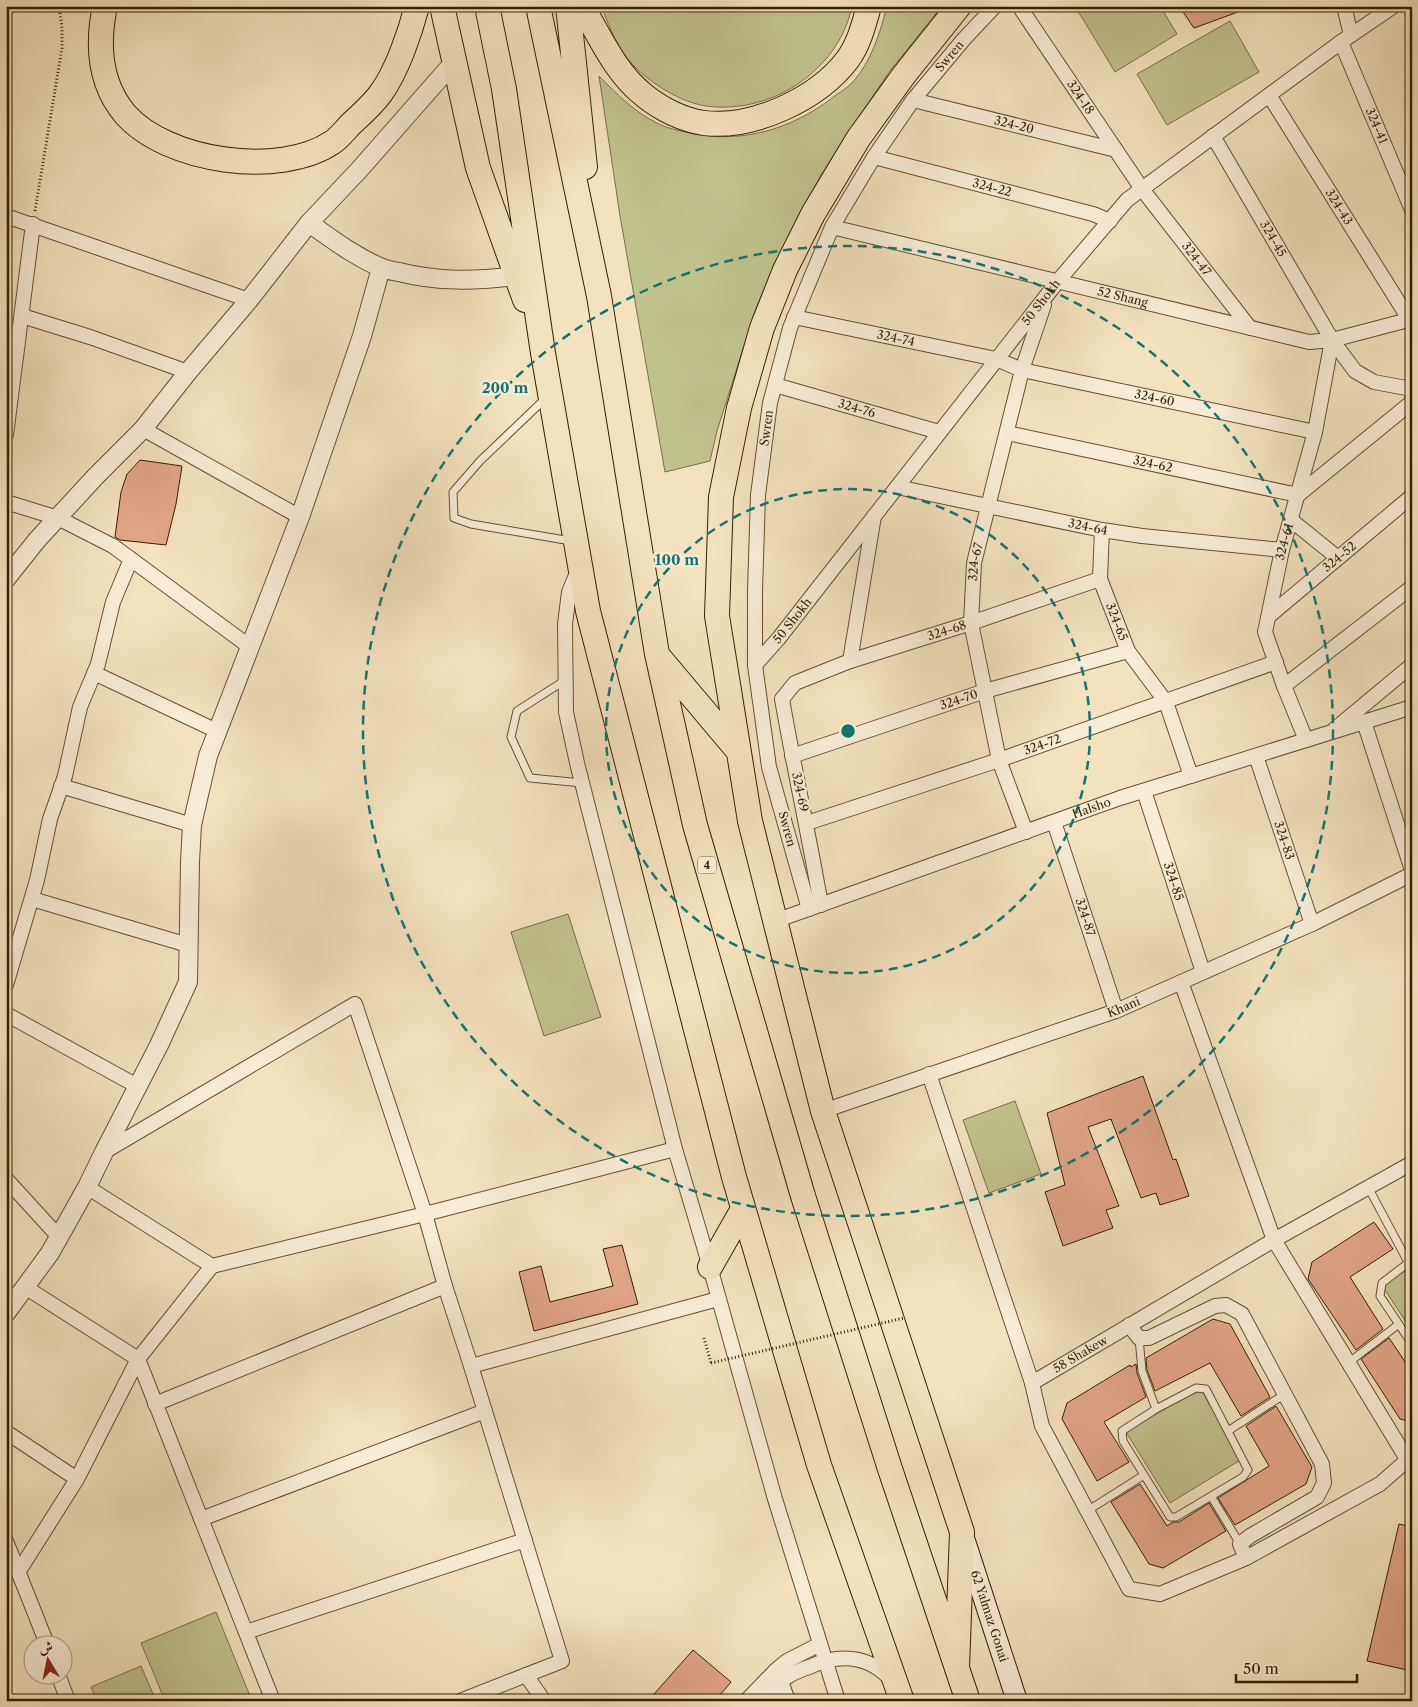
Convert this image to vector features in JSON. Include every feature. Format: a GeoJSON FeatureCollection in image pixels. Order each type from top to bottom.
{"type":"FeatureCollection","features":[{"type":"Feature","properties":{"kind":"highway"},"geometry":{"type":"LineString","coordinates":[[105,6],[100,40],[102,62],[106,80],[125,114],[156,138],[174,146],[231,161],[258,162],[284,159],[311,152],[333,141],[361,115],[381,93],[390,76],[412,26],[417,6]]}},
{"type":"Feature","properties":{"kind":"highway"},"geometry":{"type":"LineString","coordinates":[[442,6],[478,168],[543,353]]}},
{"type":"Feature","properties":{"kind":"highway"},"geometry":{"type":"LineString","coordinates":[[487,6],[504,89],[543,353],[588,611],[744,1209],[819,1465],[899,1694]]}},
{"type":"Feature","properties":{"kind":"highway","name":"4"},"geometry":{"type":"LineString","coordinates":[[538,6],[599,296],[656,654],[695,825],[804,1196],[890,1469],[968,1701]]}},
{"type":"Feature","properties":{"kind":"highway"},"geometry":{"type":"LineString","coordinates":[[568,6],[599,296]]}},
{"type":"Feature","properties":{"kind":"highway"},"geometry":{"type":"LineString","coordinates":[[582,6],[623,74],[644,96],[679,116],[711,122],[747,120],[782,110],[822,84],[837,72],[849,58],[862,29],[869,6]]}},
{"type":"Feature","properties":{"kind":"highway"},"geometry":{"type":"LineString","coordinates":[[956,1668],[962,1532],[823,1111],[750,821],[717,616],[721,497],[739,408],[762,328],[785,270],[805,230],[858,139],[904,75],[959,6]]}},
{"type":"Feature","properties":{"kind":"highway"},"geometry":{"type":"LineString","coordinates":[[656,654],[739,752]]}},
{"type":"Feature","properties":{"kind":"highway"},"geometry":{"type":"LineString","coordinates":[[710,1267],[744,1209]]}},
{"type":"Feature","properties":{"kind":"main road","name":"62 Yalmaz Gonai"},"geometry":{"type":"LineString","coordinates":[[962,1532],[1017,1701]]}},
{"type":"Feature","properties":{"kind":"street","name":"Swren"},"geometry":{"type":"LineString","coordinates":[[815,907],[770,767],[755,664],[758,495],[770,403],[790,328],[832,227],[874,157],[912,100],[995,6]]}},
{"type":"Feature","properties":{"kind":"street","name":"324-18"},"geometry":{"type":"LineString","coordinates":[[1019,6],[1142,189]]}},
{"type":"Feature","properties":{"kind":"street","name":"324-41"},"geometry":{"type":"LineString","coordinates":[[1344,6],[1346,38],[1412,210]]}},
{"type":"Feature","properties":{"kind":"street","name":"50 Shokh"},"geometry":{"type":"LineString","coordinates":[[755,664],[779,638],[1058,281],[1127,200],[1346,38],[1394,6]]}},
{"type":"Feature","properties":{"kind":"street"},"geometry":{"type":"LineString","coordinates":[[6,579],[37,540],[143,429],[249,300],[309,223],[454,62]]}},
{"type":"Feature","properties":{"kind":"street","name":"324-43"},"geometry":{"type":"LineString","coordinates":[[1269,95],[1411,319]]}},
{"type":"Feature","properties":{"kind":"street","name":"324-20"},"geometry":{"type":"LineString","coordinates":[[912,100],[1116,150]]}},
{"type":"Feature","properties":{"kind":"street","name":"324-45"},"geometry":{"type":"LineString","coordinates":[[1213,136],[1332,340],[1354,371],[1374,382],[1412,389]]}},
{"type":"Feature","properties":{"kind":"street","name":"324-22"},"geometry":{"type":"LineString","coordinates":[[874,157],[1093,214],[1110,221]]}},
{"type":"Feature","properties":{"kind":"street","name":"324-47"},"geometry":{"type":"LineString","coordinates":[[1142,189],[1250,328]]}},
{"type":"Feature","properties":{"kind":"street"},"geometry":{"type":"LineString","coordinates":[[6,216],[249,300]]}},
{"type":"Feature","properties":{"kind":"street"},"geometry":{"type":"LineString","coordinates":[[309,223],[340,245],[381,268],[417,276],[462,281],[516,276]]}},
{"type":"Feature","properties":{"kind":"street"},"geometry":{"type":"LineString","coordinates":[[6,434],[33,224]]}},
{"type":"Feature","properties":{"kind":"street","name":"52 Shang"},"geometry":{"type":"LineString","coordinates":[[832,227],[1309,342],[1332,340],[1411,319]]}},
{"type":"Feature","properties":{"kind":"street"},"geometry":{"type":"LineString","coordinates":[[6,1314],[50,1253],[88,1187],[104,1152],[139,1087],[188,982],[192,826],[208,756],[300,517],[362,336],[381,268]]}},
{"type":"Feature","properties":{"kind":"street","name":"324-67"},"geometry":{"type":"LineString","coordinates":[[1026,832],[998,760],[971,623],[974,562],[1022,370],[1048,295]]}},
{"type":"Feature","properties":{"kind":"street"},"geometry":{"type":"LineString","coordinates":[[22,316],[90,337],[188,372]]}},
{"type":"Feature","properties":{"kind":"street","name":"324-74"},"geometry":{"type":"LineString","coordinates":[[794,317],[996,359]]}},
{"type":"Feature","properties":{"kind":"street","name":"324-61"},"geometry":{"type":"LineString","coordinates":[[1306,740],[1265,632],[1282,550],[1315,432],[1332,340]]}},
{"type":"Feature","properties":{"kind":"street","name":"324-60"},"geometry":{"type":"LineString","coordinates":[[996,359],[1022,370],[1315,432]]}},
{"type":"Feature","properties":{"kind":"street","name":"324-76"},"geometry":{"type":"LineString","coordinates":[[775,385],[939,432]]}},
{"type":"Feature","properties":{"kind":"street"},"geometry":{"type":"LineString","coordinates":[[1298,495],[1412,402]]}},
{"type":"Feature","properties":{"kind":"street"},"geometry":{"type":"LineString","coordinates":[[143,429],[300,517]]}},
{"type":"Feature","properties":{"kind":"street","name":"324-62"},"geometry":{"type":"LineString","coordinates":[[1006,433],[1298,495]]}},
{"type":"Feature","properties":{"kind":"street","name":"324-64"},"geometry":{"type":"LineString","coordinates":[[897,487],[1102,530],[1142,536],[1282,550]]}},
{"type":"Feature","properties":{"kind":"street","name":"324-52"},"geometry":{"type":"LineString","coordinates":[[1269,616],[1412,496]]}},
{"type":"Feature","properties":{"kind":"street"},"geometry":{"type":"LineString","coordinates":[[6,502],[58,518],[113,546],[250,646]]}},
{"type":"Feature","properties":{"kind":"street"},"geometry":{"type":"LineString","coordinates":[[850,661],[875,515]]}},
{"type":"Feature","properties":{"kind":"street"},"geometry":{"type":"LineString","coordinates":[[1291,520],[1338,558]]}},
{"type":"Feature","properties":{"kind":"street","name":"324-65"},"geometry":{"type":"LineString","coordinates":[[1102,530],[1100,579],[1128,651],[1166,702],[1191,776]]}},
{"type":"Feature","properties":{"kind":"street"},"geometry":{"type":"LineString","coordinates":[[579,552],[569,592],[565,624],[564,681],[566,712],[582,783],[675,1149],[775,1499],[838,1701]]}},
{"type":"Feature","properties":{"kind":"street"},"geometry":{"type":"LineString","coordinates":[[6,985],[38,880],[50,819],[65,776],[80,707],[98,664],[113,602],[131,559]]}},
{"type":"Feature","properties":{"kind":"street","name":"324-68"},"geometry":{"type":"LineString","coordinates":[[795,683],[850,661],[971,623],[1100,579]]}},
{"type":"Feature","properties":{"kind":"street"},"geometry":{"type":"LineString","coordinates":[[1284,686],[1412,587]]}},
{"type":"Feature","properties":{"kind":"street","name":"324-70"},"geometry":{"type":"LineString","coordinates":[[792,756],[985,692],[1128,651]]}},
{"type":"Feature","properties":{"kind":"street","name":"324-72"},"geometry":{"type":"LineString","coordinates":[[806,824],[998,760],[1276,662]]}},
{"type":"Feature","properties":{"kind":"street"},"geometry":{"type":"LineString","coordinates":[[1330,733],[1412,665]]}},
{"type":"Feature","properties":{"kind":"street"},"geometry":{"type":"LineString","coordinates":[[94,672],[217,731]]}},
{"type":"Feature","properties":{"kind":"street","name":"324-69"},"geometry":{"type":"LineString","coordinates":[[795,683],[782,699],[806,824],[815,907]]}},
{"type":"Feature","properties":{"kind":"street","name":"Halsho"},"geometry":{"type":"LineString","coordinates":[[775,921],[1144,791],[1412,708]]}},
{"type":"Feature","properties":{"kind":"street"},"geometry":{"type":"LineString","coordinates":[[1364,722],[1412,870]]}},
{"type":"Feature","properties":{"kind":"street","name":"324-83"},"geometry":{"type":"LineString","coordinates":[[1256,756],[1312,924]]}},
{"type":"Feature","properties":{"kind":"street"},"geometry":{"type":"LineString","coordinates":[[61,786],[192,826]]}},
{"type":"Feature","properties":{"kind":"street","name":"324-85"},"geometry":{"type":"LineString","coordinates":[[1144,791],[1203,972]]}},
{"type":"Feature","properties":{"kind":"street","name":"324-87"},"geometry":{"type":"LineString","coordinates":[[1054,822],[1116,1012]]}},
{"type":"Feature","properties":{"kind":"street","name":"Khani"},"geometry":{"type":"LineString","coordinates":[[823,1111],[1116,1012],[1312,924],[1412,874]]}},
{"type":"Feature","properties":{"kind":"street"},"geometry":{"type":"LineString","coordinates":[[32,899],[188,945]]}},
{"type":"Feature","properties":{"kind":"street"},"geometry":{"type":"LineString","coordinates":[[929,1074],[1032,1383],[1042,1426],[1129,1589],[1160,1594],[1246,1558],[1380,1484],[1409,1457],[1348,1363],[1274,1240],[1181,982]]}},
{"type":"Feature","properties":{"kind":"street"},"geometry":{"type":"LineString","coordinates":[[104,1152],[355,1004],[425,1214],[445,1286],[562,1661],[460,1701]]}},
{"type":"Feature","properties":{"kind":"street"},"geometry":{"type":"LineString","coordinates":[[6,1014],[139,1087]]}},
{"type":"Feature","properties":{"kind":"street"},"geometry":{"type":"LineString","coordinates":[[18,1571],[77,1479],[138,1359],[212,1266],[425,1214],[675,1149]]}},
{"type":"Feature","properties":{"kind":"street","name":"58 Shakew"},"geometry":{"type":"LineString","coordinates":[[1032,1383],[1274,1240],[1412,1163]]}},
{"type":"Feature","properties":{"kind":"street"},"geometry":{"type":"LineString","coordinates":[[6,1179],[59,1237]]}},
{"type":"Feature","properties":{"kind":"street"},"geometry":{"type":"LineString","coordinates":[[88,1187],[212,1266]]}},
{"type":"Feature","properties":{"kind":"street"},"geometry":{"type":"LineString","coordinates":[[155,1404],[445,1286]]}},
{"type":"Feature","properties":{"kind":"street"},"geometry":{"type":"LineString","coordinates":[[25,1287],[138,1359],[273,1701]]}},
{"type":"Feature","properties":{"kind":"street"},"geometry":{"type":"LineString","coordinates":[[471,1366],[718,1299]]}},
{"type":"Feature","properties":{"kind":"street"},"geometry":{"type":"LineString","coordinates":[[1129,1325],[1139,1338],[1149,1338],[1215,1306],[1226,1305],[1242,1314],[1322,1464],[1324,1483],[1317,1497],[1250,1536],[1240,1544],[1246,1558]]}},
{"type":"Feature","properties":{"kind":"street"},"geometry":{"type":"LineString","coordinates":[[201,1519],[485,1411]]}},
{"type":"Feature","properties":{"kind":"street"},"geometry":{"type":"LineString","coordinates":[[6,1432],[77,1479]]}},
{"type":"Feature","properties":{"kind":"street"},"geometry":{"type":"LineString","coordinates":[[246,1632],[525,1540]]}},
{"type":"Feature","properties":{"kind":"street"},"geometry":{"type":"LineString","coordinates":[[6,1541],[43,1634]]}},
{"type":"Feature","properties":{"kind":"street"},"geometry":{"type":"LineString","coordinates":[[746,1701],[787,1661],[820,1644]]}},
{"type":"Feature","properties":{"kind":"street"},"geometry":{"type":"LineString","coordinates":[[762,1701],[781,1681],[792,1674],[825,1660],[847,1658],[869,1664],[884,1673],[899,1694]]}},
{"type":"Feature","properties":{"kind":"street"},"geometry":{"type":"LineString","coordinates":[[526,1675],[544,1701]]}},
{"type":"Feature","properties":{"kind":"street"},"geometry":{"type":"LineString","coordinates":[[781,1681],[788,1701]]}},
{"type":"Feature","properties":{"kind":"street"},"geometry":{"type":"LineString","coordinates":[[62,1684],[68,1701]]}},
{"type":"Feature","properties":{"kind":"lane"},"geometry":{"type":"LineString","coordinates":[[550,393],[480,461],[453,492],[454,518],[579,552]]}},
{"type":"Feature","properties":{"kind":"lane"},"geometry":{"type":"LineString","coordinates":[[564,681],[517,711],[511,737],[530,778],[582,783]]}},
{"type":"Feature","properties":{"kind":"lane"},"geometry":{"type":"LineString","coordinates":[[1368,1187],[1410,1261],[1382,1283],[1380,1296],[1412,1344]]}},
{"type":"Feature","properties":{"kind":"lane"},"geometry":{"type":"LineString","coordinates":[[1348,1363],[1399,1324]]}},
{"type":"Feature","properties":{"kind":"lane"},"geometry":{"type":"LineString","coordinates":[[1139,1338],[1142,1370],[1156,1409]]}},
{"type":"Feature","properties":{"kind":"lane"},"geometry":{"type":"LineString","coordinates":[[1196,1388],[1206,1388],[1248,1470],[1243,1477],[1176,1517],[1170,1518],[1123,1441],[1122,1430],[1156,1409],[1196,1388]]}},
{"type":"Feature","properties":{"kind":"lane"},"geometry":{"type":"LineString","coordinates":[[1228,1431],[1285,1394]]}},
{"type":"Feature","properties":{"kind":"lane"},"geometry":{"type":"LineString","coordinates":[[1087,1511],[1144,1475]]}},
{"type":"Feature","properties":{"kind":"lane"},"geometry":{"type":"LineString","coordinates":[[1211,1496],[1240,1544]]}},
{"type":"Feature","properties":{"kind":"path"},"geometry":{"type":"LineString","coordinates":[[33,224],[62,48],[59,6]]}},
{"type":"Feature","properties":{"kind":"path"},"geometry":{"type":"LineString","coordinates":[[704,1338],[711,1363],[904,1318]]}},
{"type":"Feature","properties":{"kind":"green space"},"geometry":{"type":"Polygon","coordinates":[[[601,6],[852,6],[845,29],[833,50],[817,69],[798,84],[777,95],[754,103],[730,107],[706,106],[686,101],[649,79],[623,53],[614,38],[601,6]]]}},
{"type":"Feature","properties":{"kind":"green space"},"geometry":{"type":"Polygon","coordinates":[[[887,6],[942,6],[890,71],[854,124],[821,175],[776,261],[755,311],[717,431],[710,461],[665,472],[620,216],[599,76],[633,108],[657,123],[675,130],[694,134],[731,137],[766,131],[784,125],[817,109],[853,82],[860,74],[870,55],[887,6]]]}},
{"type":"Feature","properties":{"kind":"green space"},"geometry":{"type":"Polygon","coordinates":[[[1075,6],[1160,6],[1177,34],[1115,72],[1075,6]]]}},
{"type":"Feature","properties":{"kind":"green space"},"geometry":{"type":"Polygon","coordinates":[[[1230,21],[1259,72],[1167,125],[1137,74],[1230,21]]]}},
{"type":"Feature","properties":{"kind":"green space"},"geometry":{"type":"Polygon","coordinates":[[[568,914],[601,1017],[544,1036],[511,932],[568,914]]]}},
{"type":"Feature","properties":{"kind":"green space"},"geometry":{"type":"Polygon","coordinates":[[[1015,1101],[1041,1174],[989,1193],[963,1120],[1015,1101]]]}},
{"type":"Feature","properties":{"kind":"green space"},"geometry":{"type":"Polygon","coordinates":[[[1412,1260],[1412,1331],[1379,1281],[1412,1260]]]}},
{"type":"Feature","properties":{"kind":"green space"},"geometry":{"type":"Polygon","coordinates":[[[1200,1388],[1242,1459],[1170,1503],[1126,1432],[1200,1388]]]}},
{"type":"Feature","properties":{"kind":"green space"},"geometry":{"type":"Polygon","coordinates":[[[216,1612],[252,1701],[165,1701],[141,1643],[216,1612]]]}},
{"type":"Feature","properties":{"kind":"green space"},"geometry":{"type":"Polygon","coordinates":[[[141,1666],[156,1701],[97,1701],[91,1687],[141,1666]]]}},
{"type":"Feature","properties":{"kind":"building"},"geometry":{"type":"Polygon","coordinates":[[[1179,6],[1248,6],[1249,8],[1194,28],[1179,6]]]}},
{"type":"Feature","properties":{"kind":"building"},"geometry":{"type":"Polygon","coordinates":[[[140,460],[182,466],[176,504],[166,545],[120,540],[115,537],[121,492],[127,474],[140,460]]]}},
{"type":"Feature","properties":{"kind":"building"},"geometry":{"type":"Polygon","coordinates":[[[1143,1076],[1173,1160],[1176,1159],[1189,1196],[1160,1205],[1156,1193],[1141,1198],[1111,1119],[1088,1127],[1119,1206],[1106,1210],[1113,1228],[1063,1246],[1045,1192],[1065,1185],[1047,1113],[1143,1076]]]}},
{"type":"Feature","properties":{"kind":"building"},"geometry":{"type":"Polygon","coordinates":[[[1374,1222],[1393,1249],[1350,1277],[1383,1329],[1356,1350],[1308,1279],[1312,1262],[1374,1222]]]}},
{"type":"Feature","properties":{"kind":"building"},"geometry":{"type":"Polygon","coordinates":[[[622,1245],[638,1304],[534,1331],[519,1272],[541,1266],[550,1302],[613,1286],[603,1249],[622,1245]]]}},
{"type":"Feature","properties":{"kind":"building"},"geometry":{"type":"Polygon","coordinates":[[[1213,1319],[1230,1324],[1270,1397],[1241,1416],[1210,1363],[1155,1391],[1147,1370],[1146,1358],[1213,1319]]]}},
{"type":"Feature","properties":{"kind":"building"},"geometry":{"type":"Polygon","coordinates":[[[1389,1338],[1412,1372],[1412,1422],[1400,1419],[1361,1359],[1389,1338]]]}},
{"type":"Feature","properties":{"kind":"building"},"geometry":{"type":"Polygon","coordinates":[[[1136,1364],[1137,1373],[1146,1397],[1104,1422],[1129,1462],[1097,1481],[1062,1419],[1067,1403],[1130,1365],[1131,1367],[1136,1364]]]}},
{"type":"Feature","properties":{"kind":"building"},"geometry":{"type":"Polygon","coordinates":[[[1276,1406],[1312,1467],[1306,1484],[1235,1525],[1218,1498],[1269,1466],[1246,1426],[1276,1406]]]}},
{"type":"Feature","properties":{"kind":"building"},"geometry":{"type":"Polygon","coordinates":[[[1140,1484],[1167,1526],[1173,1522],[1179,1522],[1209,1503],[1226,1531],[1163,1568],[1149,1564],[1111,1502],[1140,1484]]]}},
{"type":"Feature","properties":{"kind":"building"},"geometry":{"type":"Polygon","coordinates":[[[1399,1524],[1412,1527],[1412,1671],[1367,1661],[1399,1524]]]}},
{"type":"Feature","properties":{"kind":"building"},"geometry":{"type":"Polygon","coordinates":[[[693,1650],[731,1682],[715,1701],[648,1701],[693,1650]]]}}]}
